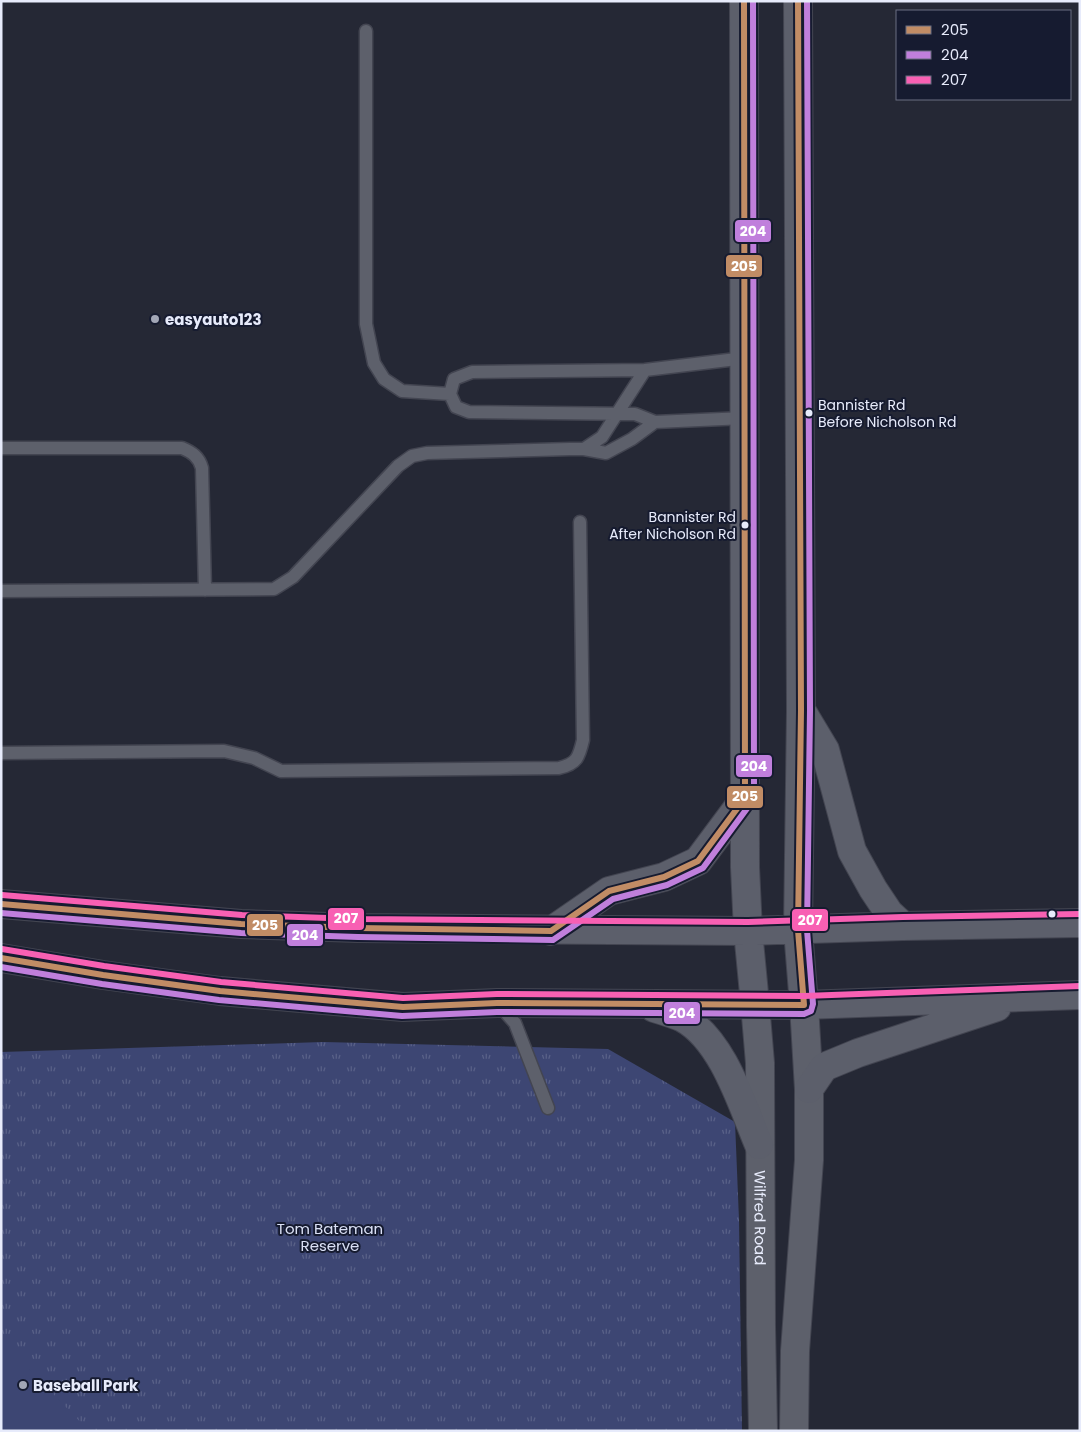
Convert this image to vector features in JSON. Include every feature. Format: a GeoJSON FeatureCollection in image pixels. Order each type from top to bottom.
{"type":"FeatureCollection","features":[{"type":"Feature","properties":{"kind":"main road"},"geometry":{"type":"LineString","coordinates":[[744,1],[745,867],[754,1004]]}},
{"type":"Feature","properties":{"kind":"main road"},"geometry":{"type":"LineString","coordinates":[[794,1431],[795,1351],[809,1160],[809,1089],[798,930],[801,710],[798,1]]}},
{"type":"Feature","properties":{"kind":"main road"},"geometry":{"type":"LineString","coordinates":[[801,710],[825,750],[852,851],[872,889],[888,913],[903,926]]}},
{"type":"Feature","properties":{"kind":"main road"},"geometry":{"type":"LineString","coordinates":[[552,931],[609,892],[664,877],[698,861],[746,798]]}},
{"type":"Feature","properties":{"kind":"main road"},"geometry":{"type":"LineString","coordinates":[[1,904],[241,924],[358,928],[748,932],[903,926],[1080,923]]}},
{"type":"Feature","properties":{"kind":"main road"},"geometry":{"type":"LineString","coordinates":[[1,958],[220,991],[403,1006],[497,1003],[804,1005],[1080,995]]}},
{"type":"Feature","properties":{"kind":"main road"},"geometry":{"type":"LineString","coordinates":[[809,1089],[824,1067],[858,1053],[1024,998]]}},
{"type":"Feature","properties":{"kind":"main road"},"geometry":{"type":"LineString","coordinates":[[644,1004],[683,1018],[700,1031],[721,1056],[759,1144]]}},
{"type":"Feature","properties":{"kind":"main road","name":"Wilfred Road"},"geometry":{"type":"LineString","coordinates":[[754,1004],[760,1063],[759,1144],[763,1431]]}},
{"type":"Feature","properties":{"kind":"lane"},"geometry":{"type":"LineString","coordinates":[[366,31],[366,324],[374,363],[384,379],[402,391],[450,394]]}},
{"type":"Feature","properties":{"kind":"lane"},"geometry":{"type":"LineString","coordinates":[[745,358],[645,370],[472,372],[454,379],[450,394],[456,407],[469,412],[634,414],[655,422],[745,418]]}},
{"type":"Feature","properties":{"kind":"lane"},"geometry":{"type":"LineString","coordinates":[[584,449],[602,437],[645,370]]}},
{"type":"Feature","properties":{"kind":"lane"},"geometry":{"type":"LineString","coordinates":[[1,591],[274,589],[293,577],[398,466],[412,456],[427,452],[584,449],[606,453],[632,439],[655,422]]}},
{"type":"Feature","properties":{"kind":"lane"},"geometry":{"type":"LineString","coordinates":[[1,448],[182,448],[191,452],[200,460],[202,468],[205,590]]}},
{"type":"Feature","properties":{"kind":"lane"},"geometry":{"type":"LineString","coordinates":[[1,753],[224,751],[254,758],[281,771],[551,768],[571,765],[579,756],[583,740],[580,522]]}},
{"type":"Feature","properties":{"kind":"lane"},"geometry":{"type":"LineString","coordinates":[[497,1003],[515,1023],[548,1108]]}},
{"type":"Feature","properties":{"kind":"green space","name":"Tom Bateman Reserve"},"geometry":{"type":"Polygon","coordinates":[[[323,1042],[608,1049],[735,1122],[739,1220],[742,1431],[1,1431],[1,1052],[323,1042]]]}},
{"type":"Feature","properties":{"kind":"green space","name":"Baseball Park"},"geometry":{"type":"Polygon","coordinates":[[[1,1340],[89,1431],[1,1431],[1,1340]]]}},
{"type":"Feature","properties":{"kind":"transit line","name":"205"},"geometry":{"type":"LineString","coordinates":[[1,904],[241,924],[551,931],[609,891],[664,877],[698,861],[745,798],[744,1]]}},
{"type":"Feature","properties":{"kind":"transit line","name":"204"},"geometry":{"type":"LineString","coordinates":[[1,913],[241,933],[553,940],[613,899],[667,885],[703,868],[754,799],[753,1]]}},
{"type":"Feature","properties":{"kind":"transit line","name":"205"},"geometry":{"type":"LineString","coordinates":[[1,958],[103,975],[220,991],[403,1007],[497,1003],[804,1005],[798,930],[801,710],[798,1]]}},
{"type":"Feature","properties":{"kind":"transit line","name":"204"},"geometry":{"type":"LineString","coordinates":[[1,967],[102,984],[219,1000],[402,1016],[497,1012],[804,1014],[811,1011],[813,1004],[807,930],[810,710],[807,1]]}},
{"type":"Feature","properties":{"kind":"transit line","name":"207"},"geometry":{"type":"LineString","coordinates":[[2,895],[242,915],[358,919],[748,922],[1080,914]]}},
{"type":"Feature","properties":{"kind":"transit line","name":"207"},"geometry":{"type":"LineString","coordinates":[[2,949],[104,966],[221,982],[403,998],[497,994],[804,996],[1080,986]]}},
{"type":"Feature","properties":{"kind":"place","name":"easyauto123"},"geometry":{"type":"Point","coordinates":[155,319]}},
{"type":"Feature","properties":{"kind":"place","name":"Bannister Rd Before Nicholson Rd"},"geometry":{"type":"Point","coordinates":[809,413]}},
{"type":"Feature","properties":{"kind":"place","name":"Bannister Rd After Nicholson Rd"},"geometry":{"type":"Point","coordinates":[745,525]}},
{"type":"Feature","properties":{"kind":"place","name":"Baseball Park"},"geometry":{"type":"Point","coordinates":[23,1385]}}]}
